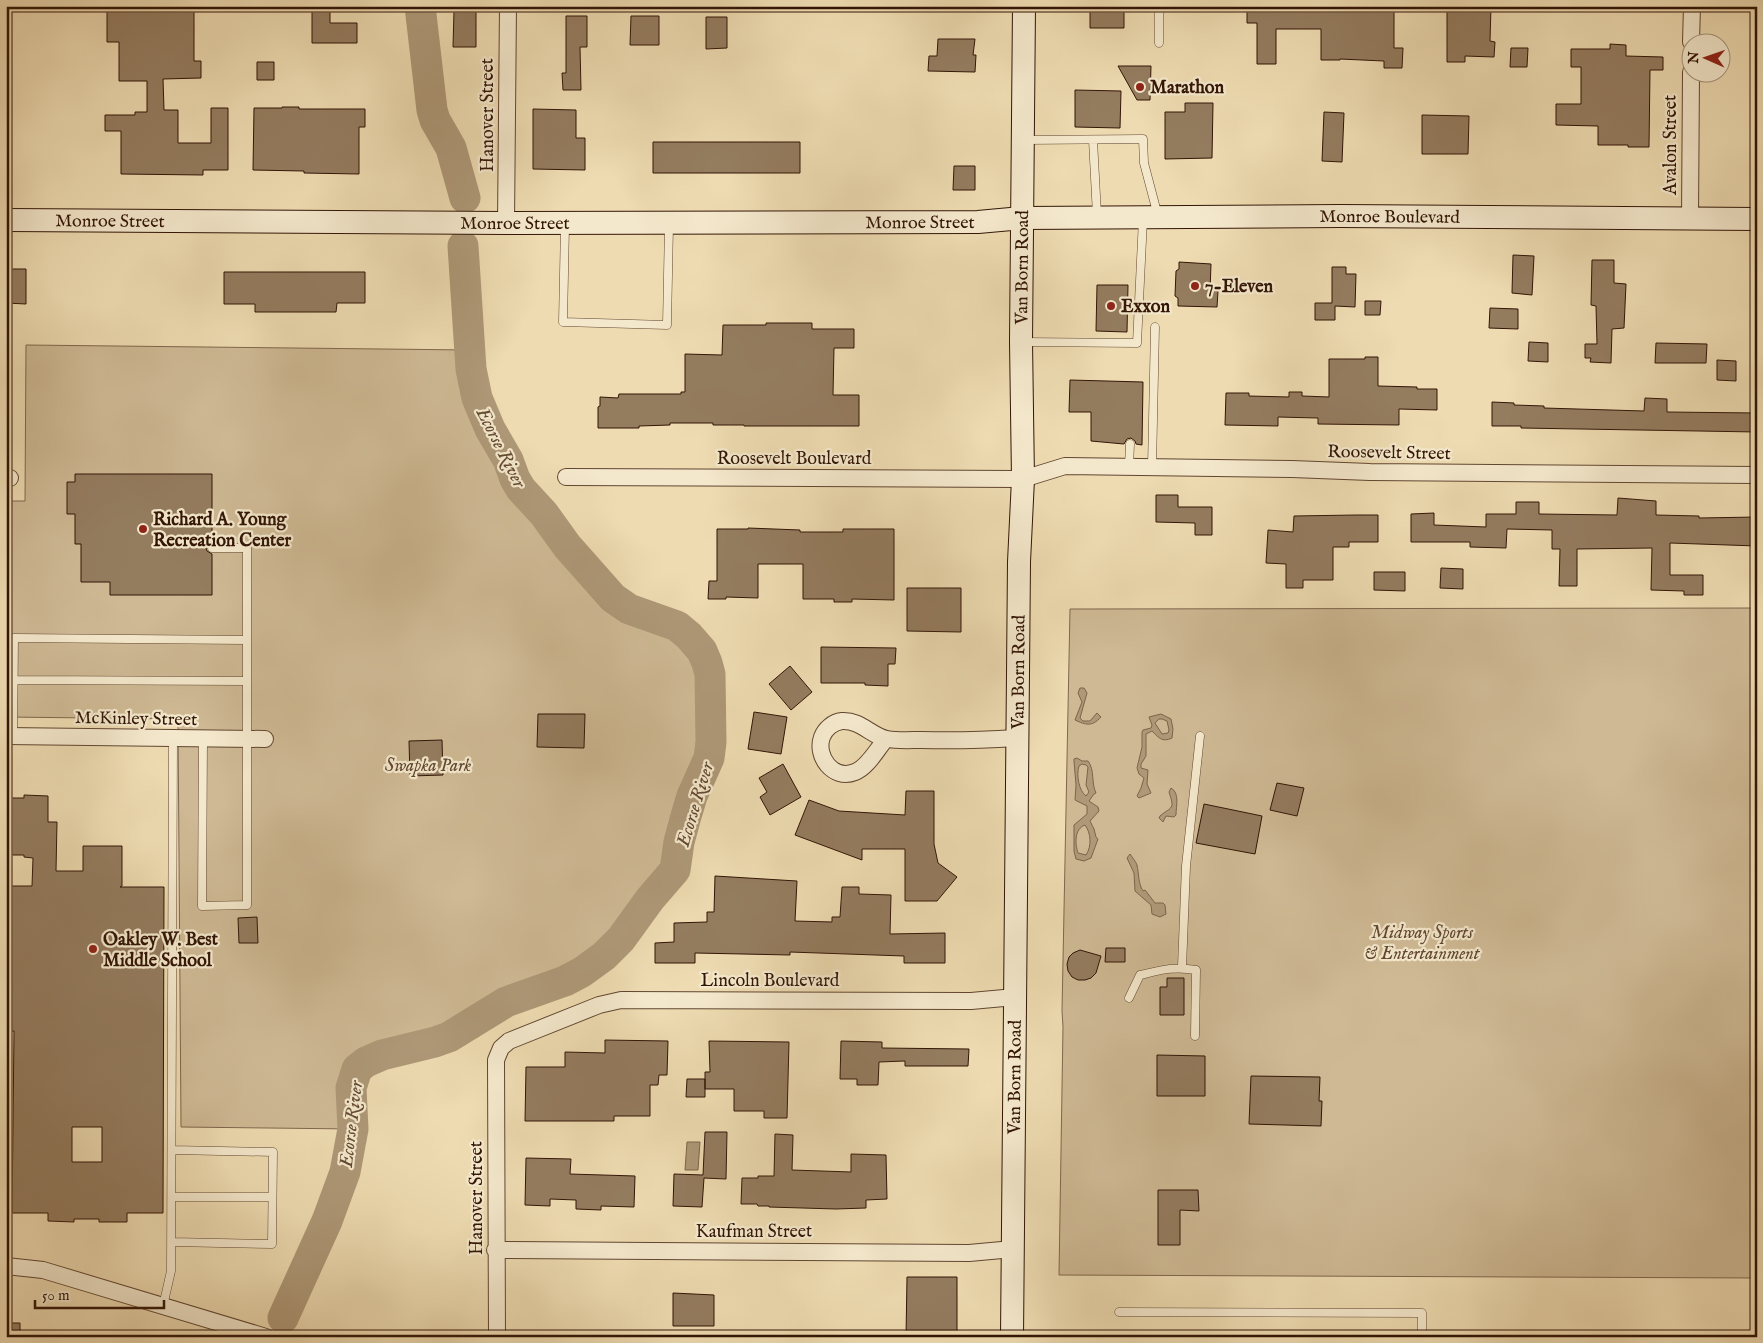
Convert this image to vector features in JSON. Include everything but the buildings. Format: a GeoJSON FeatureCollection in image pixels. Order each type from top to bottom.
{"type":"FeatureCollection","features":[{"type":"Feature","properties":{"kind":"street","name":"Hanover Street"},"geometry":{"type":"LineString","coordinates":[[496,223],[508,6]]}},
{"type":"Feature","properties":{"kind":"street","name":"Van Born Road"},"geometry":{"type":"LineString","coordinates":[[1012,1337],[1018,562],[1023,479],[1021,342],[1024,6]]}},
{"type":"Feature","properties":{"kind":"street"},"geometry":{"type":"LineString","coordinates":[[1691,32],[1692,6]]}},
{"type":"Feature","properties":{"kind":"street","name":"Avalon Street"},"geometry":{"type":"LineString","coordinates":[[1690,218],[1691,82]]}},
{"type":"Feature","properties":{"kind":"street","name":"Monroe Boulevard"},"geometry":{"type":"LineString","coordinates":[[1022,218],[1340,216],[1757,219]]}},
{"type":"Feature","properties":{"kind":"street","name":"Monroe Street"},"geometry":{"type":"LineString","coordinates":[[6,220],[670,223],[978,222],[1022,218]]}},
{"type":"Feature","properties":{"kind":"street","name":"Roosevelt Street"},"geometry":{"type":"LineString","coordinates":[[1023,479],[1065,466],[1389,472],[1757,475]]}},
{"type":"Feature","properties":{"kind":"street","name":"Roosevelt Boulevard"},"geometry":{"type":"LineString","coordinates":[[566,477],[1023,479]]}},
{"type":"Feature","properties":{"kind":"street","name":"McKinley Street"},"geometry":{"type":"LineString","coordinates":[[10,736],[265,738]]}},
{"type":"Feature","properties":{"kind":"street"},"geometry":{"type":"LineString","coordinates":[[886,739],[973,741],[1017,738]]}},
{"type":"Feature","properties":{"kind":"street","name":"Lincoln Boulevard"},"geometry":{"type":"LineString","coordinates":[[496,1060],[500,1048],[509,1041],[599,1005],[621,1000],[971,1001],[1015,997]]}},
{"type":"Feature","properties":{"kind":"street","name":"Hanover Street"},"geometry":{"type":"LineString","coordinates":[[496,1060],[497,1337]]}},
{"type":"Feature","properties":{"kind":"street","name":"Kaufman Street"},"geometry":{"type":"LineString","coordinates":[[496,1250],[970,1252],[1013,1249]]}},
{"type":"Feature","properties":{"kind":"street"},"geometry":{"type":"LineString","coordinates":[[6,1266],[43,1270],[265,1336]]}},
{"type":"Feature","properties":{"kind":"lane"},"geometry":{"type":"LineString","coordinates":[[1159,6],[1159,42]]}},
{"type":"Feature","properties":{"kind":"lane"},"geometry":{"type":"LineString","coordinates":[[1021,342],[1137,342],[1150,217],[1142,139],[1023,140]]}},
{"type":"Feature","properties":{"kind":"lane"},"geometry":{"type":"LineString","coordinates":[[1093,140],[1097,217]]}},
{"type":"Feature","properties":{"kind":"lane"},"geometry":{"type":"LineString","coordinates":[[565,223],[562,322],[666,325],[670,223]]}},
{"type":"Feature","properties":{"kind":"lane"},"geometry":{"type":"LineString","coordinates":[[1152,467],[1155,327]]}},
{"type":"Feature","properties":{"kind":"lane"},"geometry":{"type":"LineString","coordinates":[[1128,466],[1130,444]]}},
{"type":"Feature","properties":{"kind":"lane"},"geometry":{"type":"LineString","coordinates":[[203,738],[202,906],[247,905],[247,548],[212,548]]}},
{"type":"Feature","properties":{"kind":"lane"},"geometry":{"type":"LineString","coordinates":[[10,736],[14,680],[14,638],[246,640]]}},
{"type":"Feature","properties":{"kind":"lane"},"geometry":{"type":"LineString","coordinates":[[14,680],[246,681]]}},
{"type":"Feature","properties":{"kind":"lane"},"geometry":{"type":"LineString","coordinates":[[1182,968],[1186,866],[1200,736]]}},
{"type":"Feature","properties":{"kind":"lane"},"geometry":{"type":"LineString","coordinates":[[163,1306],[171,1271],[172,1242],[173,738]]}},
{"type":"Feature","properties":{"kind":"lane"},"geometry":{"type":"LineString","coordinates":[[1129,998],[1140,975],[1162,968],[1196,970],[1196,1036]]}},
{"type":"Feature","properties":{"kind":"lane"},"geometry":{"type":"LineString","coordinates":[[172,1150],[273,1152],[272,1244],[172,1242]]}},
{"type":"Feature","properties":{"kind":"lane"},"geometry":{"type":"LineString","coordinates":[[172,1197],[272,1197]]}},
{"type":"Feature","properties":{"kind":"lane"},"geometry":{"type":"LineString","coordinates":[[1119,1312],[1422,1313],[1422,1337]]}},
{"type":"Feature","properties":{"kind":"green space","name":"Swapka Park"},"geometry":{"type":"Polygon","coordinates":[[[26,345],[470,350],[471,369],[477,398],[490,429],[508,460],[521,489],[544,514],[567,546],[613,598],[629,609],[677,626],[702,651],[710,674],[711,742],[709,758],[692,796],[686,816],[679,842],[675,870],[650,899],[621,939],[604,956],[582,972],[565,981],[506,1002],[449,1037],[382,1055],[366,1062],[357,1069],[351,1088],[353,1129],[181,1127],[178,719],[6,717],[6,501],[25,501],[26,345]]]}},
{"type":"Feature","properties":{"kind":"green space","name":"Midway Sports & Entertainment"},"geometry":{"type":"Polygon","coordinates":[[[1757,608],[1757,1278],[1059,1275],[1070,609],[1757,608]]]}},
{"type":"Feature","properties":{"kind":"shaded area"},"geometry":{"type":"Polygon","coordinates":[[[1080,688],[1084,688],[1087,693],[1080,718],[1083,721],[1090,721],[1097,713],[1101,717],[1092,724],[1075,720],[1082,702],[1078,693],[1080,688]]]}},
{"type":"Feature","properties":{"kind":"shaded area"},"geometry":{"type":"Polygon","coordinates":[[[1161,714],[1171,719],[1172,738],[1163,740],[1152,731],[1146,734],[1146,756],[1141,764],[1141,768],[1148,770],[1147,784],[1151,793],[1139,798],[1137,796],[1144,778],[1139,774],[1137,768],[1142,747],[1142,732],[1151,728],[1152,725],[1149,717],[1161,714]],[[1162,719],[1155,723],[1162,734],[1168,733],[1167,721],[1162,719]]]}},
{"type":"Feature","properties":{"kind":"shaded area"},"geometry":{"type":"Polygon","coordinates":[[[1074,759],[1088,761],[1090,765],[1096,793],[1089,801],[1098,807],[1099,811],[1090,821],[1098,839],[1091,858],[1084,861],[1076,859],[1074,851],[1074,825],[1087,814],[1087,806],[1075,800],[1074,759]],[[1082,764],[1079,766],[1078,778],[1080,787],[1086,796],[1089,792],[1086,785],[1088,767],[1082,764]],[[1085,825],[1077,833],[1076,845],[1078,853],[1086,855],[1090,840],[1089,832],[1085,825]]]}},
{"type":"Feature","properties":{"kind":"shaded area"},"geometry":{"type":"Polygon","coordinates":[[[1171,788],[1177,796],[1176,815],[1174,817],[1166,816],[1163,822],[1159,818],[1160,816],[1170,809],[1172,805],[1169,792],[1171,788]]]}},
{"type":"Feature","properties":{"kind":"shaded area"},"geometry":{"type":"Polygon","coordinates":[[[1130,854],[1137,865],[1141,888],[1143,891],[1145,890],[1155,903],[1163,903],[1165,905],[1166,914],[1160,917],[1152,914],[1151,905],[1135,891],[1134,873],[1127,858],[1130,854]]]}},
{"type":"Feature","properties":{"kind":"shaded area"},"geometry":{"type":"Polygon","coordinates":[[[687,1142],[700,1142],[698,1170],[685,1170],[687,1142]]]}},
{"type":"Feature","properties":{"kind":"waterway","name":"Ecorse River"},"geometry":{"type":"LineString","coordinates":[[420,6],[432,110],[435,120],[451,148],[465,198]]}},
{"type":"Feature","properties":{"kind":"waterway","name":"Ecorse River"},"geometry":{"type":"LineString","coordinates":[[283,1318],[327,1221],[345,1172],[353,1129],[351,1088],[357,1069],[366,1062],[382,1055],[449,1037],[506,1002],[565,981],[582,972],[604,956],[621,939],[650,899],[675,870],[679,842],[692,796],[709,758],[711,742],[710,674],[702,651],[677,626],[629,609],[613,598],[567,546],[544,514],[521,489],[508,460],[490,429],[477,398],[471,369],[463,246]]}},
{"type":"Feature","properties":{"kind":"place","name":"Marathon"},"geometry":{"type":"Point","coordinates":[1140,87]}},
{"type":"Feature","properties":{"kind":"place","name":"7-Eleven"},"geometry":{"type":"Point","coordinates":[1195,286]}},
{"type":"Feature","properties":{"kind":"place","name":"Exxon"},"geometry":{"type":"Point","coordinates":[1111,306]}},
{"type":"Feature","properties":{"kind":"place","name":"Richard A. Young Recreation Center"},"geometry":{"type":"Point","coordinates":[143,529]}},
{"type":"Feature","properties":{"kind":"place","name":"Oakley W. Best Middle School"},"geometry":{"type":"Point","coordinates":[93,949]}}]}
